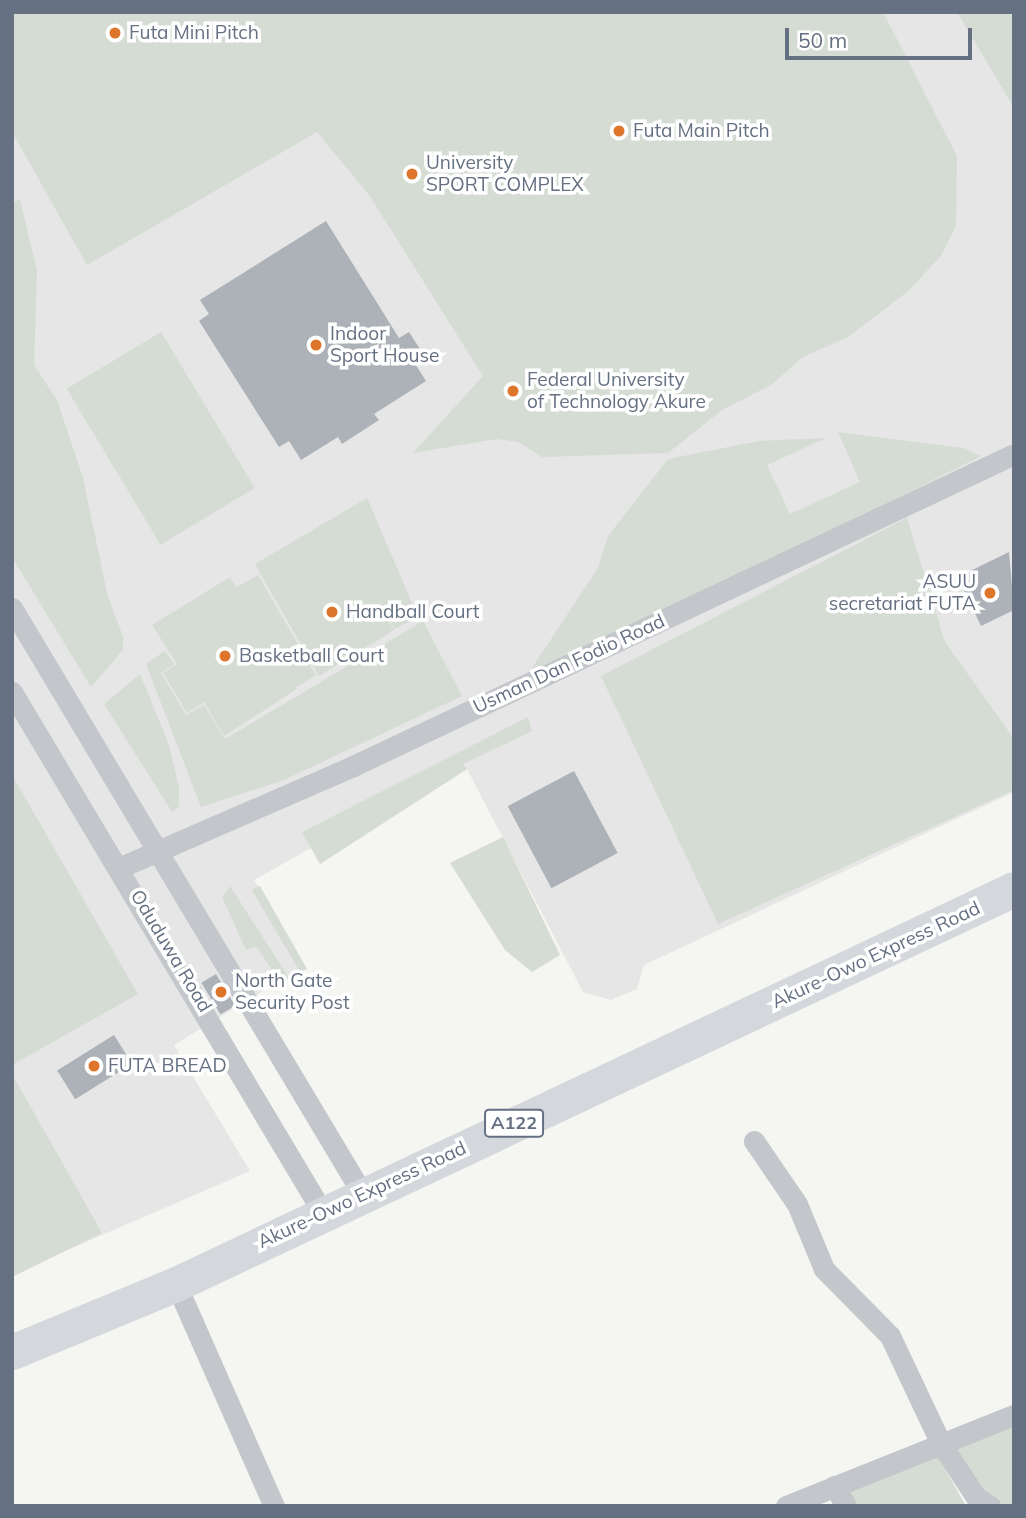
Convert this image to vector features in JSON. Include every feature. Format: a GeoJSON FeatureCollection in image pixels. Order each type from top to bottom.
{"type":"FeatureCollection","features":[{"type":"Feature","properties":{"kind":"highway","name":"Akure-Owo Express Road"},"geometry":{"type":"LineString","coordinates":[[12,1352],[176,1284],[362,1193],[1014,889]]}},
{"type":"Feature","properties":{"kind":"street","name":"Usman Dan Fodio Road"},"geometry":{"type":"LineString","coordinates":[[121,867],[1014,454]]}},
{"type":"Feature","properties":{"kind":"street"},"geometry":{"type":"LineString","coordinates":[[12,608],[292,1081],[362,1193]]}},
{"type":"Feature","properties":{"kind":"street","name":"Oduduwa Road"},"geometry":{"type":"LineString","coordinates":[[12,692],[121,867],[323,1213]]}},
{"type":"Feature","properties":{"kind":"street"},"geometry":{"type":"LineString","coordinates":[[258,1100],[292,1081]]}},
{"type":"Feature","properties":{"kind":"street"},"geometry":{"type":"LineString","coordinates":[[754,1141],[797,1204],[824,1269],[890,1336],[941,1444],[976,1497],[990,1506]]}},
{"type":"Feature","properties":{"kind":"street"},"geometry":{"type":"LineString","coordinates":[[176,1284],[274,1506]]}},
{"type":"Feature","properties":{"kind":"street"},"geometry":{"type":"LineString","coordinates":[[786,1506],[1014,1415]]}},
{"type":"Feature","properties":{"kind":"street"},"geometry":{"type":"LineString","coordinates":[[834,1486],[846,1506]]}},
{"type":"Feature","properties":{"kind":"shaded area","name":"Federal University of Technology Akure"},"geometry":{"type":"Polygon","coordinates":[[[12,12],[1014,12],[1014,792],[644,965],[637,989],[611,1000],[583,992],[467,769],[320,864],[311,848],[254,880],[304,966],[174,1045],[250,1171],[12,1274],[12,12]]]}},
{"type":"Feature","properties":{"kind":"shaded area"},"geometry":{"type":"Polygon","coordinates":[[[12,12],[883,12],[957,156],[956,226],[941,256],[907,292],[848,337],[803,357],[771,385],[722,410],[668,453],[542,457],[519,442],[497,439],[413,453],[483,376],[369,195],[317,132],[87,265],[12,132],[12,12]]]}},
{"type":"Feature","properties":{"kind":"shaded area"},"geometry":{"type":"Polygon","coordinates":[[[957,12],[1014,12],[1014,108],[957,12]]]}},
{"type":"Feature","properties":{"kind":"shaded area"},"geometry":{"type":"Polygon","coordinates":[[[20,199],[37,271],[34,365],[57,400],[83,478],[107,593],[123,637],[123,650],[91,687],[12,557],[12,203],[20,199]]]}},
{"type":"Feature","properties":{"kind":"shaded area"},"geometry":{"type":"Polygon","coordinates":[[[161,332],[255,488],[160,545],[67,389],[161,332]]]}},
{"type":"Feature","properties":{"kind":"shaded area"},"geometry":{"type":"Polygon","coordinates":[[[838,432],[964,448],[981,456],[786,554],[530,671],[598,568],[608,536],[668,459],[759,441],[826,438],[767,465],[790,514],[860,482],[838,432]]]}},
{"type":"Feature","properties":{"kind":"shaded area","name":"Handball Court"},"geometry":{"type":"Polygon","coordinates":[[[367,498],[418,617],[395,629],[378,602],[394,630],[319,676],[255,564],[367,498]]]}},
{"type":"Feature","properties":{"kind":"shaded area"},"geometry":{"type":"Polygon","coordinates":[[[907,518],[945,642],[1014,739],[1014,790],[718,924],[601,676],[907,518]]]}},
{"type":"Feature","properties":{"kind":"shaded area"},"geometry":{"type":"Polygon","coordinates":[[[258,575],[316,675],[293,688],[235,588],[258,575]]]}},
{"type":"Feature","properties":{"kind":"shaded area","name":"Basketball Court"},"geometry":{"type":"Polygon","coordinates":[[[230,577],[297,689],[224,736],[204,702],[187,713],[163,673],[177,664],[152,625],[230,577]]]}},
{"type":"Feature","properties":{"kind":"shaded area"},"geometry":{"type":"Polygon","coordinates":[[[423,621],[462,696],[284,780],[201,807],[146,664],[165,651],[174,664],[161,673],[186,715],[204,705],[225,739],[423,621]]]}},
{"type":"Feature","properties":{"kind":"shaded area"},"geometry":{"type":"Polygon","coordinates":[[[140,674],[169,745],[179,788],[179,806],[172,812],[104,704],[140,674]]]}},
{"type":"Feature","properties":{"kind":"shaded area"},"geometry":{"type":"Polygon","coordinates":[[[528,717],[532,731],[463,764],[467,769],[320,864],[302,832],[528,717]]]}},
{"type":"Feature","properties":{"kind":"shaded area"},"geometry":{"type":"Polygon","coordinates":[[[12,775],[138,994],[12,1065],[12,775]]]}},
{"type":"Feature","properties":{"kind":"shaded area"},"geometry":{"type":"Polygon","coordinates":[[[503,837],[560,955],[532,972],[505,950],[450,863],[503,837]]]}},
{"type":"Feature","properties":{"kind":"shaded area"},"geometry":{"type":"Polygon","coordinates":[[[230,886],[289,978],[281,983],[256,946],[246,950],[222,897],[230,886]]]}},
{"type":"Feature","properties":{"kind":"shaded area"},"geometry":{"type":"Polygon","coordinates":[[[260,886],[307,969],[300,972],[252,890],[260,886]]]}},
{"type":"Feature","properties":{"kind":"shaded area"},"geometry":{"type":"Polygon","coordinates":[[[12,1074],[102,1233],[12,1277],[12,1074]]]}},
{"type":"Feature","properties":{"kind":"shaded area"},"geometry":{"type":"Polygon","coordinates":[[[1014,1423],[1014,1506],[998,1506],[980,1493],[948,1448],[1014,1423]]]}},
{"type":"Feature","properties":{"kind":"shaded area"},"geometry":{"type":"Polygon","coordinates":[[[935,1451],[966,1506],[852,1506],[841,1489],[935,1451]]]}},
{"type":"Feature","properties":{"kind":"building","name":"Indoor Sport House"},"geometry":{"type":"Polygon","coordinates":[[[326,221],[399,338],[409,332],[422,352],[412,359],[426,381],[374,414],[379,420],[342,444],[338,437],[301,460],[289,441],[279,447],[199,321],[209,314],[200,300],[326,221]]]}},
{"type":"Feature","properties":{"kind":"building","name":"ASUU secretariat FUTA"},"geometry":{"type":"Polygon","coordinates":[[[1009,552],[1014,610],[981,626],[958,577],[1009,552]]]}},
{"type":"Feature","properties":{"kind":"building"},"geometry":{"type":"Polygon","coordinates":[[[574,771],[618,853],[551,888],[508,806],[574,771]]]}},
{"type":"Feature","properties":{"kind":"building"},"geometry":{"type":"Polygon","coordinates":[[[216,974],[235,1006],[220,1014],[201,983],[216,974]]]}},
{"type":"Feature","properties":{"kind":"building","name":"FUTA BREAD"},"geometry":{"type":"Polygon","coordinates":[[[114,1035],[132,1064],[75,1099],[57,1071],[114,1035]]]}},
{"type":"Feature","properties":{"kind":"place","name":"Futa Mini Pitch"},"geometry":{"type":"Point","coordinates":[115,33]}},
{"type":"Feature","properties":{"kind":"place","name":"Futa Main Pitch"},"geometry":{"type":"Point","coordinates":[619,131]}},
{"type":"Feature","properties":{"kind":"place","name":"University SPORT COMPLEX"},"geometry":{"type":"Point","coordinates":[412,174]}},
{"type":"Feature","properties":{"kind":"place","name":"Indoor Sport House"},"geometry":{"type":"Point","coordinates":[316,345]}},
{"type":"Feature","properties":{"kind":"place","name":"Federal University of Technology Akure"},"geometry":{"type":"Point","coordinates":[513,391]}},
{"type":"Feature","properties":{"kind":"place","name":"ASUU secretariat FUTA"},"geometry":{"type":"Point","coordinates":[990,593]}},
{"type":"Feature","properties":{"kind":"place","name":"Handball Court"},"geometry":{"type":"Point","coordinates":[332,612]}},
{"type":"Feature","properties":{"kind":"place","name":"Basketball Court"},"geometry":{"type":"Point","coordinates":[225,656]}},
{"type":"Feature","properties":{"kind":"place","name":"North Gate Security Post"},"geometry":{"type":"Point","coordinates":[221,992]}},
{"type":"Feature","properties":{"kind":"place","name":"FUTA BREAD"},"geometry":{"type":"Point","coordinates":[94,1066]}}]}
